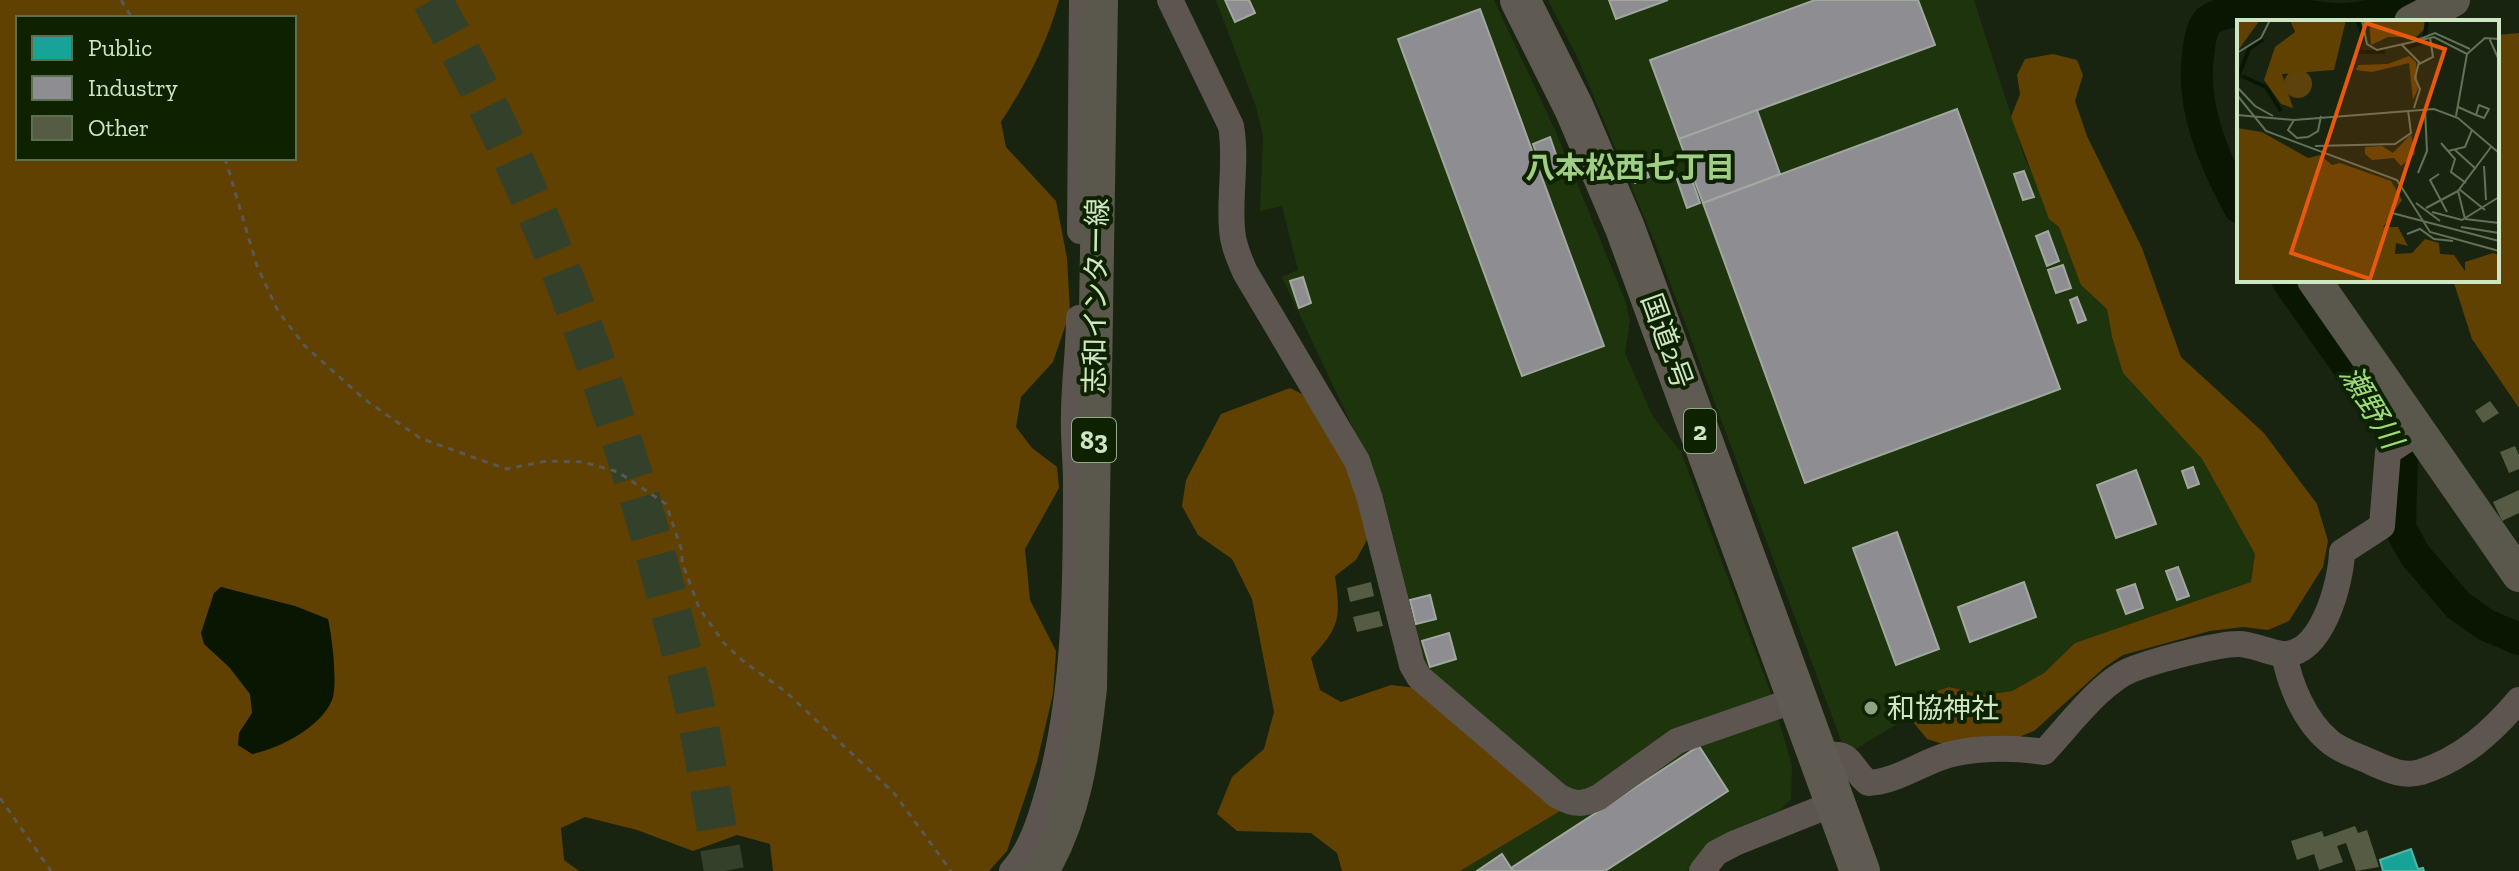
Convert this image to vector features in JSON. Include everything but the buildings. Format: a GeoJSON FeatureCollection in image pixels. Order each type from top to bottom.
{"type":"FeatureCollection","features":[{"type":"Feature","properties":{"kind":"highway","name":"国道2号"},"geometry":{"type":"LineString","coordinates":[[1520,0],[1574,108],[1615,205],[1798,699],[1835,803],[1853,869]]}},
{"type":"Feature","properties":{"kind":"main road","name":"志和インター線"},"geometry":{"type":"LineString","coordinates":[[1042,871],[1070,809],[1083,754],[1090,688],[1101,0]]}},
{"type":"Feature","properties":{"kind":"main road","name":"志和インター線"},"geometry":{"type":"LineString","coordinates":[[1066,871],[1088,819],[1102,763],[1109,697],[1120,0]]}},
{"type":"Feature","properties":{"kind":"main road"},"geometry":{"type":"LineString","coordinates":[[2415,20],[2453,0]]}},
{"type":"Feature","properties":{"kind":"main road"},"geometry":{"type":"LineString","coordinates":[[2315,282],[2516,568]]}},
{"type":"Feature","properties":{"kind":"street"},"geometry":{"type":"LineString","coordinates":[[1012,871],[1032,840],[1057,760],[1072,640],[1082,0]]}},
{"type":"Feature","properties":{"kind":"street"},"geometry":{"type":"LineString","coordinates":[[1170,0],[1231,126],[1235,144],[1232,227],[1235,248],[1245,272],[1357,461],[1370,499],[1412,665],[1419,677],[1558,796],[1572,804],[1586,803],[1599,797],[1677,741],[1798,699]]}},
{"type":"Feature","properties":{"kind":"street"},"geometry":{"type":"LineString","coordinates":[[1818,758],[1836,752],[1847,757],[1868,783],[1882,783],[1942,756],[1969,750],[2003,751],[2016,748],[2044,752],[2105,688],[2133,669],[2219,646],[2240,644],[2284,654],[2314,639],[2323,625],[2341,576],[2342,552],[2382,526],[2388,452],[2420,431]]}},
{"type":"Feature","properties":{"kind":"street"},"geometry":{"type":"LineString","coordinates":[[2284,654],[2298,700],[2311,723],[2330,743],[2396,773],[2418,773],[2456,757],[2493,730],[2519,700]]}},
{"type":"Feature","properties":{"kind":"street"},"geometry":{"type":"LineString","coordinates":[[1702,871],[1716,853],[1735,843],[1835,803]]}},
{"type":"Feature","properties":{"kind":"path"},"geometry":{"type":"LineString","coordinates":[[226,160],[257,266],[278,311],[304,345],[364,399],[420,438],[506,469],[547,461],[583,462],[618,472],[666,504],[699,608],[724,643],[786,692],[894,793],[951,871]]}},
{"type":"Feature","properties":{"kind":"path"},"geometry":{"type":"LineString","coordinates":[[0,798],[51,871]]}},
{"type":"Feature","properties":{"kind":"shaded area"},"geometry":{"type":"Polygon","coordinates":[[[0,0],[1059,0],[1035,63],[1001,122],[1006,147],[1056,201],[1067,258],[1070,312],[1053,362],[1021,397],[1016,427],[1032,448],[1057,467],[1059,488],[1025,549],[1030,600],[1056,651],[1053,694],[1037,762],[1007,851],[989,871],[773,871],[770,844],[737,835],[693,851],[637,830],[585,817],[561,828],[564,860],[579,871],[0,871],[0,0]]]}},
{"type":"Feature","properties":{"kind":"shaded area"},"geometry":{"type":"Polygon","coordinates":[[[1216,0],[1494,0],[1556,132],[1625,300],[1630,321],[1625,353],[1653,417],[1681,452],[1773,699],[1596,789],[1570,794],[1426,668],[1384,499],[1282,277],[1298,270],[1282,206],[1260,211],[1263,136],[1256,107],[1216,0]]]}},
{"type":"Feature","properties":{"kind":"shaded area"},"geometry":{"type":"Polygon","coordinates":[[[1548,0],[1974,0],[2025,159],[2059,227],[2081,284],[2107,309],[2123,373],[2202,459],[2255,554],[2251,583],[2075,643],[2044,673],[2012,691],[1984,695],[1949,687],[1914,699],[1909,717],[1852,751],[1843,746],[1657,248],[1578,59],[1548,0]]]}},
{"type":"Feature","properties":{"kind":"shaded area"},"geometry":{"type":"Polygon","coordinates":[[[2519,33],[2519,408],[2472,339],[2454,282],[2499,282],[2499,35],[2519,33]]]}},
{"type":"Feature","properties":{"kind":"shaded area"},"geometry":{"type":"Polygon","coordinates":[[[2053,54],[2077,60],[2083,75],[2075,101],[2087,136],[2142,248],[2181,357],[2264,433],[2317,504],[2328,541],[2323,567],[2289,621],[2268,630],[2243,627],[2210,631],[2123,655],[2105,667],[2034,731],[2007,742],[1946,745],[1927,739],[1909,717],[1914,699],[1949,687],[1984,695],[2012,691],[2044,673],[2075,643],[2251,582],[2255,554],[2202,459],[2123,373],[2107,309],[2081,285],[2059,227],[2049,219],[2011,117],[2020,94],[2017,75],[2025,59],[2053,54]]]}},
{"type":"Feature","properties":{"kind":"shaded area"},"geometry":{"type":"Polygon","coordinates":[[[1290,388],[1308,397],[1350,467],[1368,538],[1356,560],[1335,576],[1338,602],[1336,621],[1328,638],[1311,658],[1320,690],[1341,702],[1391,685],[1417,688],[1562,810],[1460,871],[1342,871],[1337,853],[1311,833],[1237,831],[1217,814],[1232,777],[1264,749],[1274,712],[1252,599],[1232,559],[1198,535],[1182,506],[1186,480],[1221,414],[1290,388]]]}},
{"type":"Feature","properties":{"kind":"shaded area"},"geometry":{"type":"Polygon","coordinates":[[[221,587],[295,606],[328,619],[330,626],[334,693],[327,710],[298,735],[252,754],[238,745],[239,733],[252,713],[250,694],[229,667],[204,644],[201,633],[214,593],[221,587]]]}},
{"type":"Feature","properties":{"kind":"shaded area"},"geometry":{"type":"Polygon","coordinates":[[[1778,718],[1792,766],[1791,799],[1780,810],[1729,831],[1710,845],[1687,871],[1460,871],[1562,810],[1682,748],[1778,718]]]}},
{"type":"Feature","properties":{"kind":"waterway","name":"瀬野川"},"geometry":{"type":"LineString","coordinates":[[2237,203],[2207,134],[2198,95],[2199,47],[2208,21],[2220,15],[2253,11],[2356,18],[2381,12],[2403,0]]}},
{"type":"Feature","properties":{"kind":"waterway","name":"瀬野川"},"geometry":{"type":"LineString","coordinates":[[2288,282],[2390,426],[2402,453],[2400,528],[2415,555],[2458,605],[2486,625],[2519,639]]}},
{"type":"Feature","properties":{"kind":"tunnel"},"geometry":{"type":"LineString","coordinates":[[432,0],[506,143],[539,217],[623,443],[688,677],[724,871]]}},
{"type":"Feature","properties":{"kind":"place","name":"和協神社"},"geometry":{"type":"Point","coordinates":[1871,708]}},
{"type":"Feature","properties":{"kind":"district","name":"八本松西七丁目"},"geometry":{"type":"Point","coordinates":[1630,168]}}]}
